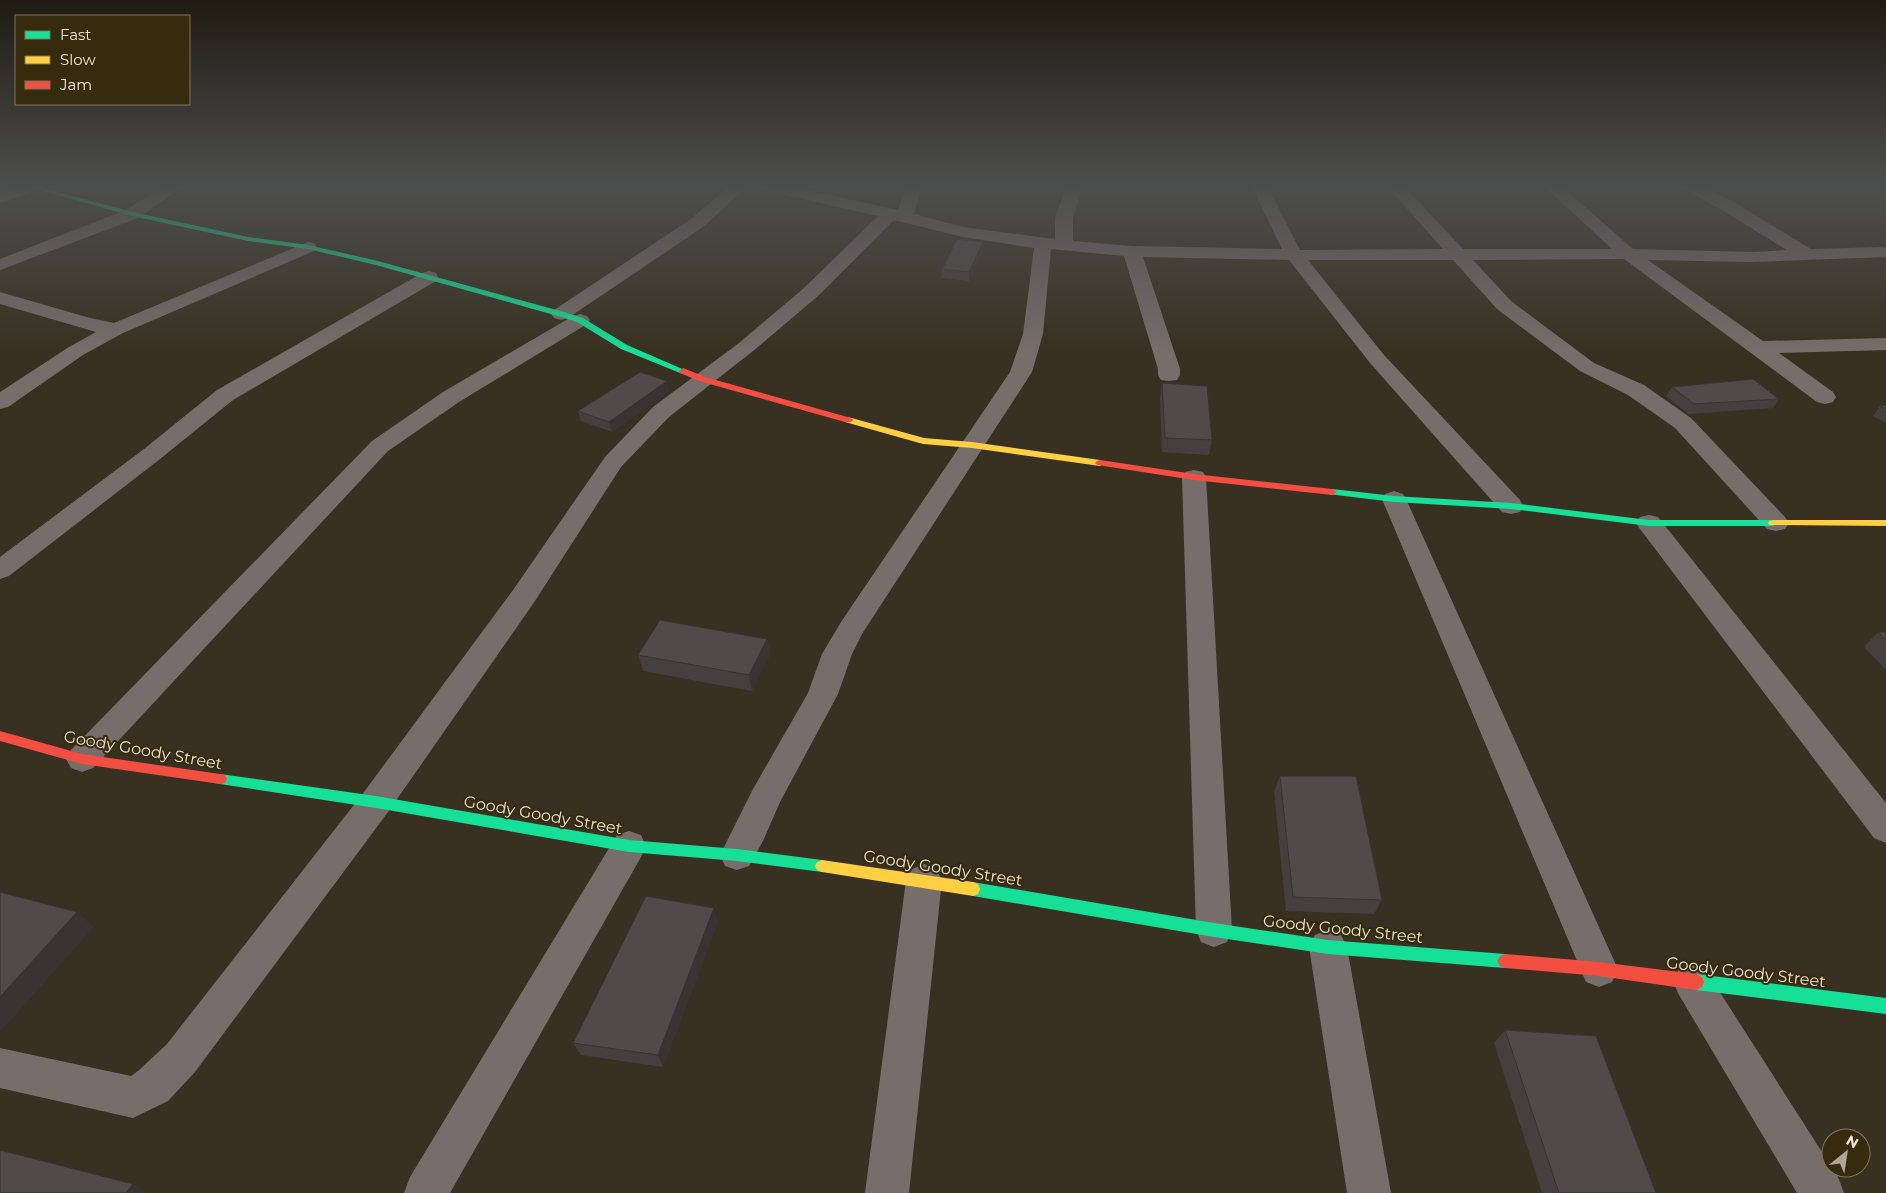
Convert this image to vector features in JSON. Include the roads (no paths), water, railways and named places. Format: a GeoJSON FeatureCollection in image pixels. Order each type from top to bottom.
{"type":"FeatureCollection","features":[{"type":"Feature","properties":{"kind":"street"},"geometry":{"type":"LineString","coordinates":[[0,265],[63,241]]}},
{"type":"Feature","properties":{"kind":"street"},"geometry":{"type":"LineString","coordinates":[[261,241],[308,247],[429,277],[571,317],[624,348],[702,379],[923,441],[972,445],[1194,477],[1394,499],[1511,506],[1649,523],[1886,523]]}},
{"type":"Feature","properties":{"kind":"street"},"geometry":{"type":"LineString","coordinates":[[82,759],[380,446],[571,317],[673,241]]}},
{"type":"Feature","properties":{"kind":"street"},"geometry":{"type":"LineString","coordinates":[[0,1068],[133,1097],[153,1086],[181,1058],[376,802],[523,597],[613,462],[661,412],[702,379],[746,348],[870,241]]}},
{"type":"Feature","properties":{"kind":"street"},"geometry":{"type":"LineString","coordinates":[[1028,241],[1132,251],[1294,255],[1628,254],[1753,257],[1886,252]]}},
{"type":"Feature","properties":{"kind":"street"},"geometry":{"type":"LineString","coordinates":[[737,855],[751,831],[765,799],[823,694],[837,654],[850,629],[1021,372],[1033,334],[1054,241]]}},
{"type":"Feature","properties":{"kind":"street"},"geometry":{"type":"LineString","coordinates":[[1287,241],[1294,255],[1378,359],[1511,506]]}},
{"type":"Feature","properties":{"kind":"street"},"geometry":{"type":"LineString","coordinates":[[1446,241],[1504,305],[1587,367],[1636,390],[1683,423],[1776,523]]}},
{"type":"Feature","properties":{"kind":"street"},"geometry":{"type":"LineString","coordinates":[[1613,241],[1628,254],[1825,397]]}},
{"type":"Feature","properties":{"kind":"street"},"geometry":{"type":"LineString","coordinates":[[1784,241],[1806,254]]}},
{"type":"Feature","properties":{"kind":"street"},"geometry":{"type":"LineString","coordinates":[[0,402],[76,351],[116,328],[308,247]]}},
{"type":"Feature","properties":{"kind":"street"},"geometry":{"type":"LineString","coordinates":[[1132,251],[1169,369],[1169,375]]}},
{"type":"Feature","properties":{"kind":"street"},"geometry":{"type":"LineString","coordinates":[[0,570],[152,454],[225,395],[429,277]]}},
{"type":"Feature","properties":{"kind":"street"},"geometry":{"type":"LineString","coordinates":[[0,298],[87,324],[116,328]]}},
{"type":"Feature","properties":{"kind":"street"},"geometry":{"type":"LineString","coordinates":[[1758,347],[1886,344]]}},
{"type":"Feature","properties":{"kind":"street"},"geometry":{"type":"LineString","coordinates":[[1194,477],[1214,930]]}},
{"type":"Feature","properties":{"kind":"street"},"geometry":{"type":"LineString","coordinates":[[1394,499],[1599,968]]}},
{"type":"Feature","properties":{"kind":"street"},"geometry":{"type":"LineString","coordinates":[[1649,523],[1886,828]]}},
{"type":"Feature","properties":{"kind":"street","name":"Goody Goody Street"},"geometry":{"type":"LineString","coordinates":[[0,736],[82,759],[376,802],[628,846],[737,855],[924,880],[1214,930],[1328,947],[1599,968],[1692,982],[1886,1006]]}},
{"type":"Feature","properties":{"kind":"street"},"geometry":{"type":"LineString","coordinates":[[426,1193],[628,846]]}},
{"type":"Feature","properties":{"kind":"street"},"geometry":{"type":"LineString","coordinates":[[887,1193],[924,880]]}},
{"type":"Feature","properties":{"kind":"street"},"geometry":{"type":"LineString","coordinates":[[1328,947],[1369,1193]]}},
{"type":"Feature","properties":{"kind":"street"},"geometry":{"type":"LineString","coordinates":[[1692,982],[1822,1193]]}}]}
